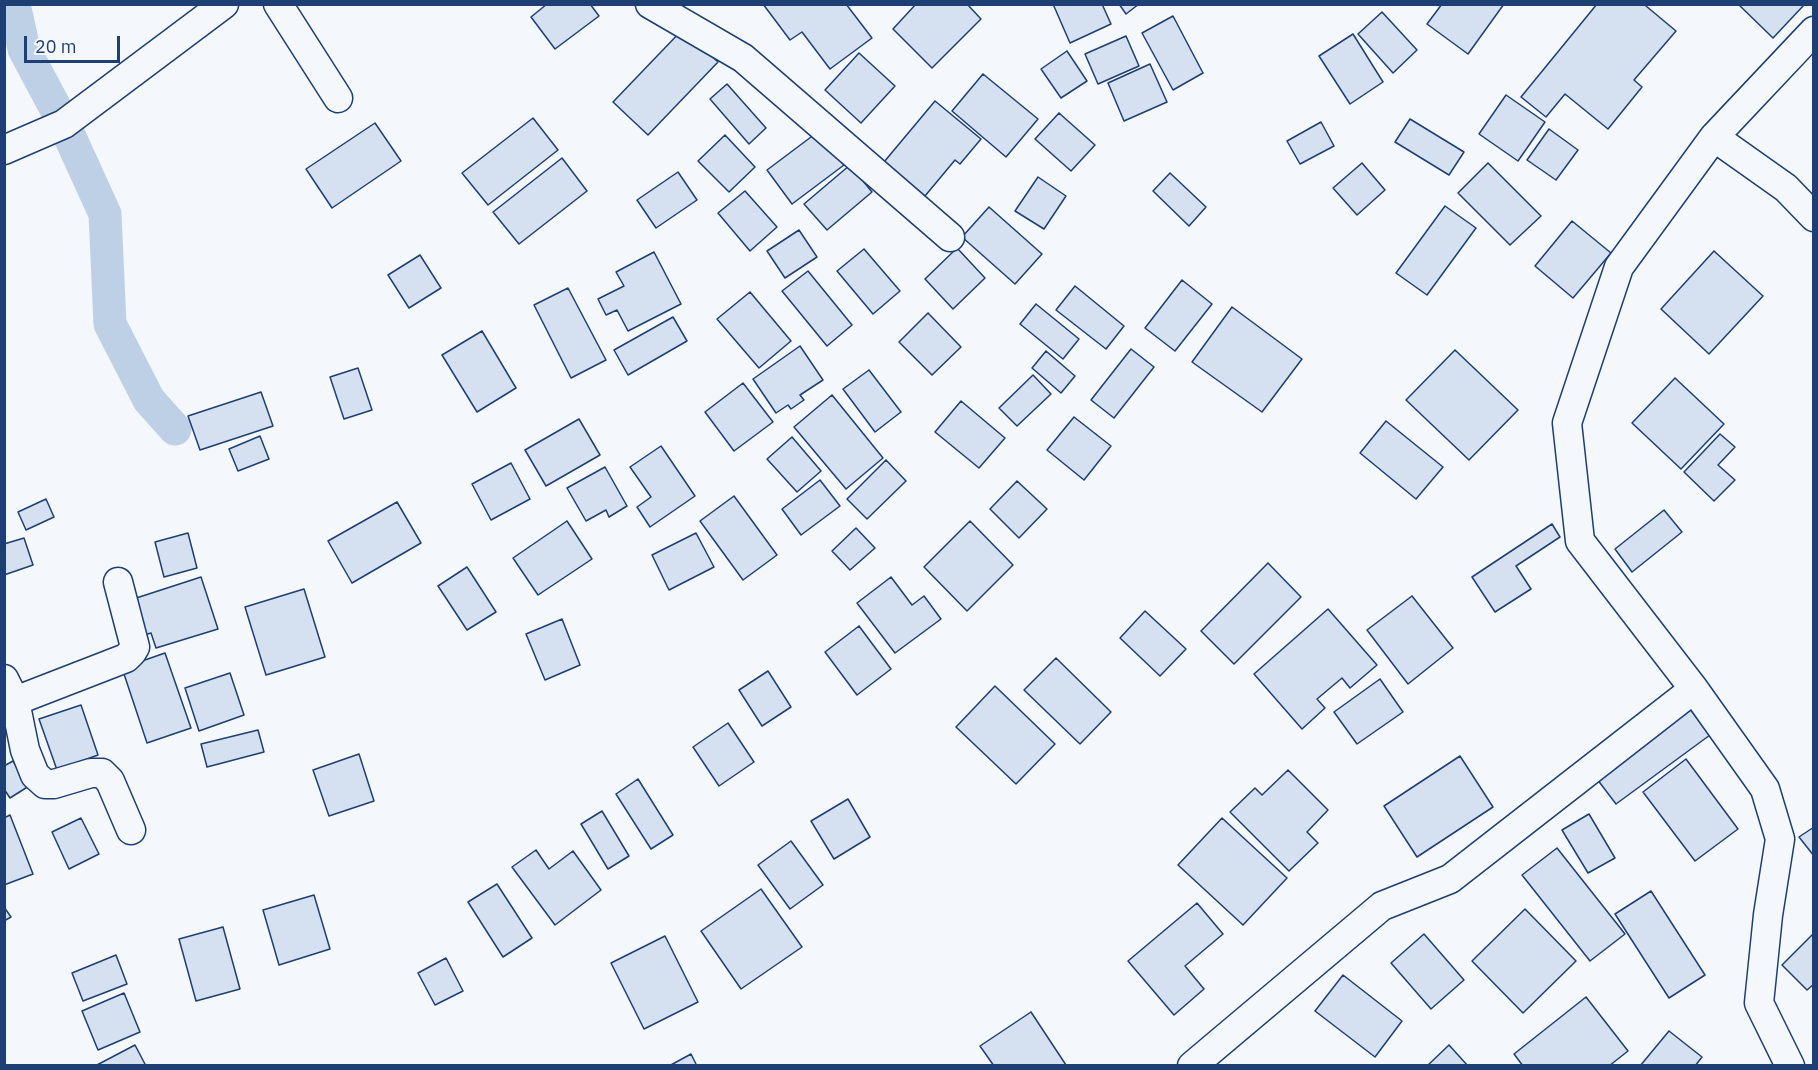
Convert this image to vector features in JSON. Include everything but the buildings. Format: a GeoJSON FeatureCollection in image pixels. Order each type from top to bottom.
{"type":"FeatureCollection","features":[{"type":"Feature","properties":{"kind":"street"},"geometry":{"type":"LineString","coordinates":[[4,150],[64,124],[224,4]]}},
{"type":"Feature","properties":{"kind":"street"},"geometry":{"type":"LineString","coordinates":[[278,4],[338,98]]}},
{"type":"Feature","properties":{"kind":"street"},"geometry":{"type":"LineString","coordinates":[[650,4],[743,58],[950,237]]}},
{"type":"Feature","properties":{"kind":"street"},"geometry":{"type":"LineString","coordinates":[[1790,1065],[1758,1003],[1780,839],[1765,789],[1694,689],[1580,541],[1567,423],[1619,267],[1714,137],[1814,30]]}},
{"type":"Feature","properties":{"kind":"street"},"geometry":{"type":"LineString","coordinates":[[1714,137],[1786,188],[1814,217]]}},
{"type":"Feature","properties":{"kind":"street"},"geometry":{"type":"LineString","coordinates":[[118,582],[135,647],[132,652],[126,658],[10,690],[35,775],[45,784],[54,784],[91,773],[102,773],[110,782],[130,830]]}},
{"type":"Feature","properties":{"kind":"street"},"geometry":{"type":"LineString","coordinates":[[1192,1065],[1382,906],[1450,879],[1694,689]]}},
{"type":"Feature","properties":{"kind":"waterway"},"geometry":{"type":"LineString","coordinates":[[14,4],[24,49],[64,124],[105,214],[110,324],[149,400],[175,429]]}}]}
